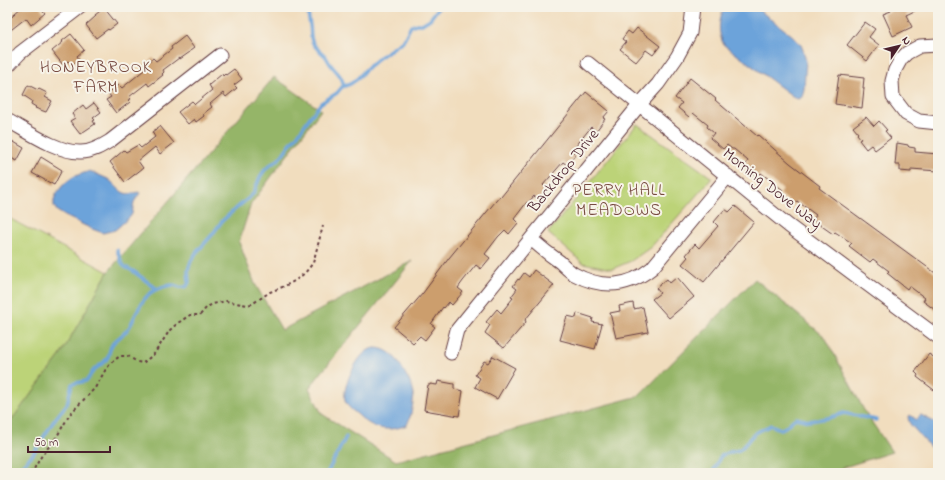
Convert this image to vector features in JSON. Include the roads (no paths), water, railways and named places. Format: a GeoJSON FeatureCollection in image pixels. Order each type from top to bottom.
{"type":"FeatureCollection","features":[{"type":"Feature","properties":{"kind":"street"},"geometry":{"type":"LineString","coordinates":[[7,66],[80,7]]}},
{"type":"Feature","properties":{"kind":"street","name":"Backdrop Drive"},"geometry":{"type":"LineString","coordinates":[[451,353],[457,330],[640,104],[658,84],[677,57],[690,33],[693,7]]}},
{"type":"Feature","properties":{"kind":"street"},"geometry":{"type":"LineString","coordinates":[[938,45],[920,46],[907,53],[901,59],[895,70],[892,81],[893,97],[906,114],[919,121],[938,123]]}},
{"type":"Feature","properties":{"kind":"street"},"geometry":{"type":"LineString","coordinates":[[7,120],[52,145],[63,149],[73,152],[92,150],[101,147],[110,141],[220,55]]}},
{"type":"Feature","properties":{"kind":"street","name":"Morning Dove Way"},"geometry":{"type":"LineString","coordinates":[[588,63],[790,226],[938,337]]}},
{"type":"Feature","properties":{"kind":"street"},"geometry":{"type":"LineString","coordinates":[[531,239],[573,273],[588,280],[604,285],[618,284],[633,280],[652,268],[663,256],[728,176]]}},
{"type":"Feature","properties":{"kind":"water"},"geometry":{"type":"Polygon","coordinates":[[[724,7],[755,7],[793,36],[801,45],[806,61],[802,97],[799,99],[795,98],[724,45],[720,35],[720,26],[724,7]]]}},
{"type":"Feature","properties":{"kind":"water"},"geometry":{"type":"Polygon","coordinates":[[[90,171],[108,179],[124,193],[140,193],[134,202],[130,217],[115,230],[103,233],[92,229],[65,216],[57,211],[54,206],[55,197],[65,183],[75,176],[90,171]]]}},
{"type":"Feature","properties":{"kind":"water"},"geometry":{"type":"Polygon","coordinates":[[[376,348],[386,351],[394,357],[401,365],[412,385],[413,402],[407,425],[393,429],[374,426],[368,423],[347,405],[345,400],[346,388],[354,366],[367,351],[376,348]]]}},
{"type":"Feature","properties":{"kind":"water"},"geometry":{"type":"Polygon","coordinates":[[[910,415],[917,420],[921,415],[938,424],[938,456],[910,424],[908,418],[910,415]]]}},
{"type":"Feature","properties":{"kind":"waterway"},"geometry":{"type":"LineString","coordinates":[[309,7],[308,16],[313,43],[339,74],[344,86]]}},
{"type":"Feature","properties":{"kind":"waterway"},"geometry":{"type":"LineString","coordinates":[[15,473],[33,454],[55,419],[67,404],[72,384],[87,380],[94,370],[105,361],[113,343],[128,328],[146,297],[154,291],[166,286],[174,285],[182,288],[187,286],[189,282],[188,270],[196,253],[222,221],[251,196],[264,171],[278,160],[321,103],[337,93],[342,87],[356,80],[380,57],[403,41],[411,26],[422,24],[430,19],[439,7]]}},
{"type":"Feature","properties":{"kind":"waterway"},"geometry":{"type":"LineString","coordinates":[[117,250],[125,267],[133,271],[157,289]]}},
{"type":"Feature","properties":{"kind":"waterway"},"geometry":{"type":"LineString","coordinates":[[712,473],[721,456],[739,450],[753,435],[771,425],[781,429],[796,418],[809,421],[828,418],[844,413],[876,420]]}},
{"type":"Feature","properties":{"kind":"waterway"},"geometry":{"type":"LineString","coordinates":[[327,473],[346,437]]}},
{"type":"Feature","properties":{"kind":"district","name":"HONEYBROOK FARM"},"geometry":{"type":"Point","coordinates":[96,77]}},
{"type":"Feature","properties":{"kind":"district","name":"PERRY HALL MEADOWS"},"geometry":{"type":"Point","coordinates":[619,200]}}]}
